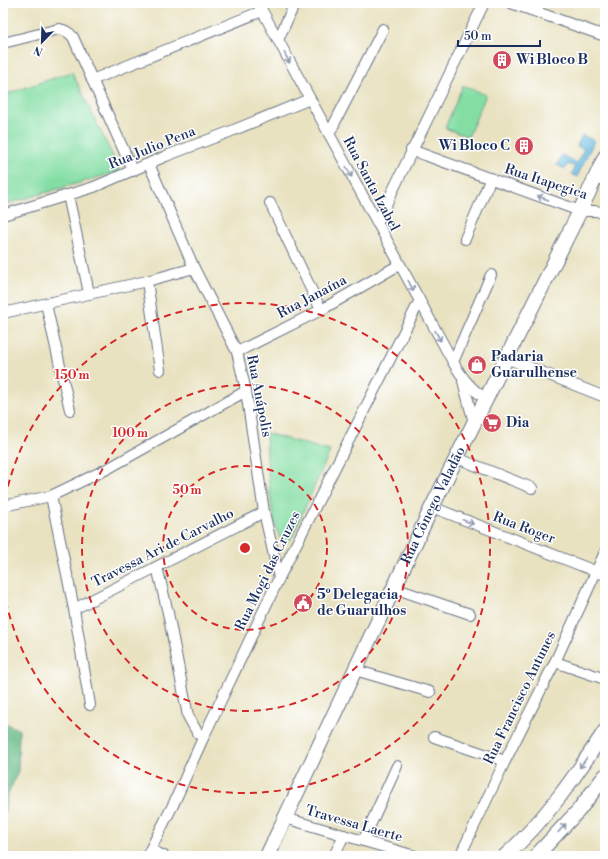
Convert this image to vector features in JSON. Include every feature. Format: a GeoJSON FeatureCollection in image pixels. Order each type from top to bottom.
{"type":"FeatureCollection","features":[{"type":"Feature","properties":{"kind":"street"},"geometry":{"type":"LineString","coordinates":[[278,40],[295,3]]}},
{"type":"Feature","properties":{"kind":"street"},"geometry":{"type":"LineString","coordinates":[[376,223],[484,3]]}},
{"type":"Feature","properties":{"kind":"street"},"geometry":{"type":"LineString","coordinates":[[511,3],[605,36]]}},
{"type":"Feature","properties":{"kind":"street"},"geometry":{"type":"LineString","coordinates":[[92,80],[260,7]]}},
{"type":"Feature","properties":{"kind":"street","name":"Rua Santa Izabel"},"geometry":{"type":"LineString","coordinates":[[260,7],[376,223],[453,362],[462,377],[474,391],[486,399]]}},
{"type":"Feature","properties":{"kind":"street"},"geometry":{"type":"LineString","coordinates":[[329,134],[383,29]]}},
{"type":"Feature","properties":{"kind":"street"},"geometry":{"type":"LineString","coordinates":[[3,43],[54,30],[63,30],[69,33],[73,37],[133,171]]}},
{"type":"Feature","properties":{"kind":"street","name":"Rua Julio Pena"},"geometry":{"type":"LineString","coordinates":[[3,215],[94,187],[310,99]]}},
{"type":"Feature","properties":{"kind":"street","name":"Rua Itapegica"},"geometry":{"type":"LineString","coordinates":[[411,150],[580,211],[598,211],[605,214]]}},
{"type":"Feature","properties":{"kind":"street","name":"Rua Cônego Valadão"},"geometry":{"type":"LineString","coordinates":[[267,856],[432,507],[580,211],[605,157]]}},
{"type":"Feature","properties":{"kind":"street","name":"Rua Anápolis"},"geometry":{"type":"LineString","coordinates":[[149,164],[194,268],[237,352],[246,391],[264,512],[279,578]]}},
{"type":"Feature","properties":{"kind":"street"},"geometry":{"type":"LineString","coordinates":[[465,239],[491,178]]}},
{"type":"Feature","properties":{"kind":"street"},"geometry":{"type":"LineString","coordinates":[[68,195],[89,294]]}},
{"type":"Feature","properties":{"kind":"street"},"geometry":{"type":"LineString","coordinates":[[270,203],[321,310]]}},
{"type":"Feature","properties":{"kind":"street","name":"Rua Janaína"},"geometry":{"type":"LineString","coordinates":[[237,352],[321,310],[400,265]]}},
{"type":"Feature","properties":{"kind":"street"},"geometry":{"type":"LineString","coordinates":[[3,313],[89,294],[194,268]]}},
{"type":"Feature","properties":{"kind":"street"},"geometry":{"type":"LineString","coordinates":[[453,362],[491,275]]}},
{"type":"Feature","properties":{"kind":"street"},"geometry":{"type":"LineString","coordinates":[[147,280],[160,370]]}},
{"type":"Feature","properties":{"kind":"street","name":"Rua Mogi das Cruzes"},"geometry":{"type":"LineString","coordinates":[[149,853],[174,803],[203,738],[279,578],[419,302]]}},
{"type":"Feature","properties":{"kind":"street"},"geometry":{"type":"LineString","coordinates":[[46,304],[70,410]]}},
{"type":"Feature","properties":{"kind":"street"},"geometry":{"type":"LineString","coordinates":[[506,358],[605,397]]}},
{"type":"Feature","properties":{"kind":"street","name":"Rua Santa Izabel"},"geometry":{"type":"LineString","coordinates":[[462,377],[474,423]]}},
{"type":"Feature","properties":{"kind":"street"},"geometry":{"type":"LineString","coordinates":[[3,506],[51,496],[109,468],[246,391]]}},
{"type":"Feature","properties":{"kind":"street"},"geometry":{"type":"LineString","coordinates":[[457,458],[532,488]]}},
{"type":"Feature","properties":{"kind":"street"},"geometry":{"type":"LineString","coordinates":[[51,496],[74,610],[90,705]]}},
{"type":"Feature","properties":{"kind":"street","name":"Rua Roger"},"geometry":{"type":"LineString","coordinates":[[432,507],[600,573]]}},
{"type":"Feature","properties":{"kind":"street","name":"Travessa Ari de Carvalho"},"geometry":{"type":"LineString","coordinates":[[74,610],[264,512]]}},
{"type":"Feature","properties":{"kind":"street","name":"Rua Francisco Antunes"},"geometry":{"type":"LineString","coordinates":[[460,856],[505,761],[600,573],[605,552]]}},
{"type":"Feature","properties":{"kind":"street"},"geometry":{"type":"LineString","coordinates":[[157,567],[168,613],[188,716],[196,732],[203,738]]}},
{"type":"Feature","properties":{"kind":"street"},"geometry":{"type":"LineString","coordinates":[[394,588],[470,614]]}},
{"type":"Feature","properties":{"kind":"street"},"geometry":{"type":"LineString","coordinates":[[555,662],[605,680]]}},
{"type":"Feature","properties":{"kind":"street"},"geometry":{"type":"LineString","coordinates":[[355,670],[430,692]]}},
{"type":"Feature","properties":{"kind":"street"},"geometry":{"type":"LineString","coordinates":[[505,856],[525,837],[555,802],[605,731]]}},
{"type":"Feature","properties":{"kind":"street"},"geometry":{"type":"LineString","coordinates":[[434,737],[505,761]]}},
{"type":"Feature","properties":{"kind":"street"},"geometry":{"type":"LineString","coordinates":[[363,841],[397,766]]}},
{"type":"Feature","properties":{"kind":"street"},"geometry":{"type":"LineString","coordinates":[[539,855],[578,811],[605,776]]}},
{"type":"Feature","properties":{"kind":"street","name":"Travessa Laerte"},"geometry":{"type":"LineString","coordinates":[[285,818],[415,856]]}},
{"type":"Feature","properties":{"kind":"street"},"geometry":{"type":"LineString","coordinates":[[334,856],[344,835]]}},
{"type":"Feature","properties":{"kind":"street"},"geometry":{"type":"LineString","coordinates":[[149,853],[164,856]]}},
{"type":"Feature","properties":{"kind":"green space"},"geometry":{"type":"Polygon","coordinates":[[[72,72],[120,171],[3,205],[3,95],[72,72]]]}},
{"type":"Feature","properties":{"kind":"green space"},"geometry":{"type":"Polygon","coordinates":[[[463,85],[486,95],[468,137],[445,128],[463,85]]]}},
{"type":"Feature","properties":{"kind":"green space"},"geometry":{"type":"Polygon","coordinates":[[[266,433],[330,451],[293,535],[290,540],[283,542],[278,534],[272,507],[268,474],[266,433]]]}},
{"type":"Feature","properties":{"kind":"green space"},"geometry":{"type":"Polygon","coordinates":[[[3,722],[19,730],[18,771],[7,797],[3,823],[3,722]]]}},
{"type":"Feature","properties":{"kind":"water"},"geometry":{"type":"Polygon","coordinates":[[[582,135],[594,141],[577,177],[572,174],[575,167],[568,164],[565,169],[557,165],[562,155],[577,163],[584,149],[577,146],[582,135]]]}},
{"type":"Feature","properties":{"kind":"place","name":"Wi Bloco B"},"geometry":{"type":"Point","coordinates":[502,60]}},
{"type":"Feature","properties":{"kind":"place","name":"Wi Bloco C"},"geometry":{"type":"Point","coordinates":[524,146]}},
{"type":"Feature","properties":{"kind":"place","name":"Padaria Guarulhense"},"geometry":{"type":"Point","coordinates":[477,365]}},
{"type":"Feature","properties":{"kind":"place","name":"Dia"},"geometry":{"type":"Point","coordinates":[492,423]}},
{"type":"Feature","properties":{"kind":"place","name":"5º Delegacia de Guarulhos"},"geometry":{"type":"Point","coordinates":[303,603]}}]}
